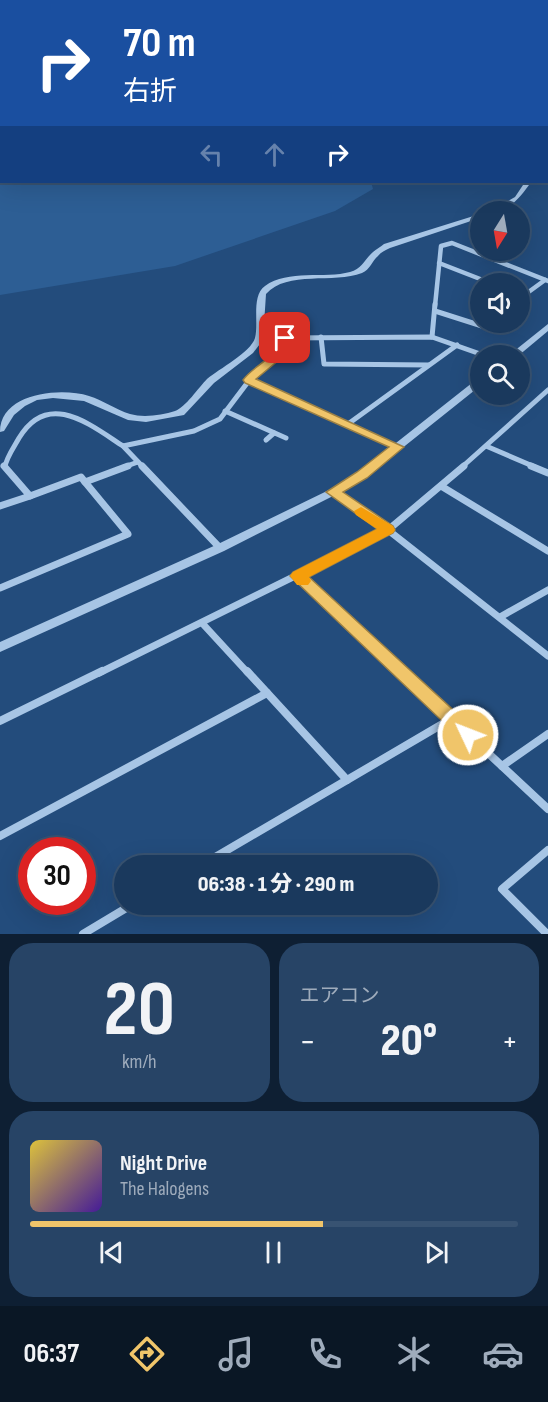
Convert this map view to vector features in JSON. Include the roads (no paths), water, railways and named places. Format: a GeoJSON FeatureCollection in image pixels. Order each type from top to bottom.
{"type":"FeatureCollection","features":[{"type":"Feature","properties":{"kind":"street"},"geometry":{"type":"LineString","coordinates":[[512,201],[518,198],[527,183]]}},
{"type":"Feature","properties":{"kind":"street"},"geometry":{"type":"LineString","coordinates":[[0,429],[11,413],[22,404],[34,398],[53,395],[86,398],[128,417],[146,419],[181,413],[211,381],[250,351],[259,340],[262,294],[268,287],[283,280],[349,275],[363,270],[376,253],[387,246],[470,219]]}},
{"type":"Feature","properties":{"kind":"street"},"geometry":{"type":"LineString","coordinates":[[432,337],[441,246],[452,243],[546,281]]}},
{"type":"Feature","properties":{"kind":"street"},"geometry":{"type":"LineString","coordinates":[[439,263],[470,275]]}},
{"type":"Feature","properties":{"kind":"street"},"geometry":{"type":"LineString","coordinates":[[530,290],[546,281]]}},
{"type":"Feature","properties":{"kind":"street"},"geometry":{"type":"LineString","coordinates":[[435,311],[470,322]]}},
{"type":"Feature","properties":{"kind":"street"},"geometry":{"type":"LineString","coordinates":[[526,345],[548,327]]}},
{"type":"Feature","properties":{"kind":"street"},"geometry":{"type":"LineString","coordinates":[[321,337],[324,364],[429,365]]}},
{"type":"Feature","properties":{"kind":"street"},"geometry":{"type":"LineString","coordinates":[[123,446],[194,431],[220,419],[257,370],[276,357],[285,338],[432,337],[470,350]]}},
{"type":"Feature","properties":{"kind":"street"},"geometry":{"type":"LineString","coordinates":[[348,424],[456,345]]}},
{"type":"Feature","properties":{"kind":"street"},"geometry":{"type":"LineString","coordinates":[[249,380],[398,447]]}},
{"type":"Feature","properties":{"kind":"street"},"geometry":{"type":"LineString","coordinates":[[0,647],[220,548],[333,492],[362,475],[470,389]]}},
{"type":"Feature","properties":{"kind":"street"},"geometry":{"type":"LineString","coordinates":[[0,721],[388,530],[548,390]]}},
{"type":"Feature","properties":{"kind":"street"},"geometry":{"type":"LineString","coordinates":[[225,411],[286,438]]}},
{"type":"Feature","properties":{"kind":"street"},"geometry":{"type":"LineString","coordinates":[[30,495],[4,466],[33,419],[65,413],[123,446],[220,548]]}},
{"type":"Feature","properties":{"kind":"street"},"geometry":{"type":"LineString","coordinates":[[266,440],[274,433]]}},
{"type":"Feature","properties":{"kind":"street"},"geometry":{"type":"LineString","coordinates":[[486,446],[548,473]]}},
{"type":"Feature","properties":{"kind":"street"},"geometry":{"type":"LineString","coordinates":[[85,482],[138,462]]}},
{"type":"Feature","properties":{"kind":"street"},"geometry":{"type":"LineString","coordinates":[[0,506],[81,477],[128,534],[0,588]]}},
{"type":"Feature","properties":{"kind":"street"},"geometry":{"type":"LineString","coordinates":[[441,486],[548,551]]}},
{"type":"Feature","properties":{"kind":"street"},"geometry":{"type":"LineString","coordinates":[[333,492],[388,530],[548,656]]}},
{"type":"Feature","properties":{"kind":"street"},"geometry":{"type":"LineString","coordinates":[[298,576],[548,809]]}},
{"type":"Feature","properties":{"kind":"street"},"geometry":{"type":"LineString","coordinates":[[500,617],[548,590]]}},
{"type":"Feature","properties":{"kind":"street"},"geometry":{"type":"LineString","coordinates":[[202,623],[347,780]]}},
{"type":"Feature","properties":{"kind":"street"},"geometry":{"type":"LineString","coordinates":[[0,836],[267,693]]}},
{"type":"Feature","properties":{"kind":"street"},"geometry":{"type":"LineString","coordinates":[[219,855],[451,719]]}},
{"type":"Feature","properties":{"kind":"street"},"geometry":{"type":"LineString","coordinates":[[502,766],[548,734]]}},
{"type":"Feature","properties":{"kind":"street"},"geometry":{"type":"LineString","coordinates":[[547,934],[502,889],[548,850]]}},
{"type":"Feature","properties":{"kind":"street"},"geometry":{"type":"LineString","coordinates":[[83,934],[115,915]]}}]}
